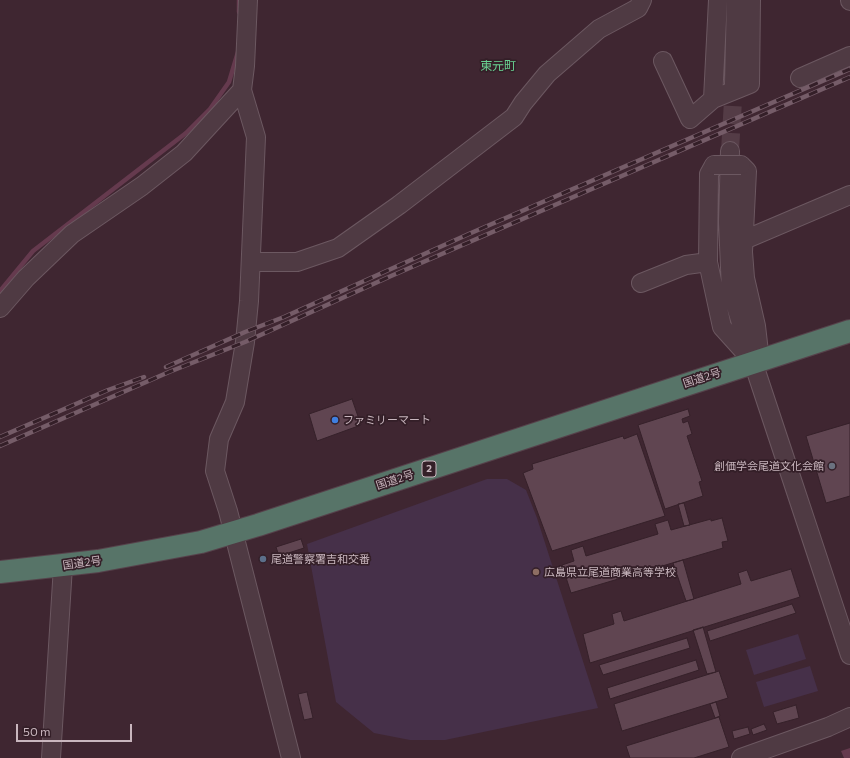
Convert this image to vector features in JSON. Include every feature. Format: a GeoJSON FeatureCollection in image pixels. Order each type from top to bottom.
{"type":"FeatureCollection","features":[{"type":"Feature","properties":{"kind":"highway","name":"国道2号"},"geometry":{"type":"LineString","coordinates":[[0,572],[63,566],[167,549],[234,533],[850,331]]}},
{"type":"Feature","properties":{"kind":"street"},"geometry":{"type":"LineString","coordinates":[[248,0],[245,66],[242,90],[256,137],[249,301],[245,342],[235,402],[219,439],[215,471],[234,533],[291,758]]}},
{"type":"Feature","properties":{"kind":"street"},"geometry":{"type":"LineString","coordinates":[[250,262],[297,262],[338,248],[400,205],[514,117],[546,74],[599,29],[638,8],[642,0]]}},
{"type":"Feature","properties":{"kind":"street"},"geometry":{"type":"LineString","coordinates":[[713,99],[718,0]]}},
{"type":"Feature","properties":{"kind":"street"},"geometry":{"type":"LineString","coordinates":[[734,84],[736,0]]}},
{"type":"Feature","properties":{"kind":"street"},"geometry":{"type":"LineString","coordinates":[[663,61],[690,119],[713,99],[750,84],[751,0]]}},
{"type":"Feature","properties":{"kind":"street"},"geometry":{"type":"LineString","coordinates":[[800,78],[850,56]]}},
{"type":"Feature","properties":{"kind":"street"},"geometry":{"type":"LineString","coordinates":[[0,308],[26,278],[72,234],[142,186],[184,153],[242,90]]}},
{"type":"Feature","properties":{"kind":"street"},"geometry":{"type":"LineString","coordinates":[[730,151],[728,222],[731,290],[753,362],[850,655]]}},
{"type":"Feature","properties":{"kind":"street"},"geometry":{"type":"LineString","coordinates":[[714,165],[741,165],[747,171],[743,252],[745,278],[756,326],[759,352],[753,362],[722,327],[708,262],[708,174],[714,165]]}},
{"type":"Feature","properties":{"kind":"street"},"geometry":{"type":"LineString","coordinates":[[744,240],[850,196]]}},
{"type":"Feature","properties":{"kind":"street"},"geometry":{"type":"LineString","coordinates":[[641,283],[686,265],[708,262]]}},
{"type":"Feature","properties":{"kind":"street"},"geometry":{"type":"LineString","coordinates":[[51,758],[63,566]]}},
{"type":"Feature","properties":{"kind":"street"},"geometry":{"type":"LineString","coordinates":[[741,758],[828,727],[850,717]]}},
{"type":"Feature","properties":{"kind":"shaded area"},"geometry":{"type":"Polygon","coordinates":[[[487,479],[507,479],[526,490],[537,518],[598,708],[445,740],[410,740],[374,733],[336,702],[307,544],[487,479]]]}},
{"type":"Feature","properties":{"kind":"shaded area"},"geometry":{"type":"Polygon","coordinates":[[[798,634],[806,659],[754,675],[746,650],[798,634]]]}},
{"type":"Feature","properties":{"kind":"shaded area"},"geometry":{"type":"Polygon","coordinates":[[[810,666],[818,691],[764,707],[756,682],[810,666]]]}},
{"type":"Feature","properties":{"kind":"shaded area"},"geometry":{"type":"Polygon","coordinates":[[[850,748],[850,758],[844,758],[841,751],[850,748]]]}},
{"type":"Feature","properties":{"kind":"building","name":"ファミリーマート"},"geometry":{"type":"Polygon","coordinates":[[[352,399],[361,425],[317,441],[309,414],[352,399]]]}},
{"type":"Feature","properties":{"kind":"building"},"geometry":{"type":"Polygon","coordinates":[[[688,409],[690,416],[682,419],[683,423],[688,421],[692,434],[687,436],[702,481],[699,482],[703,496],[665,509],[638,425],[688,409]]]}},
{"type":"Feature","properties":{"kind":"building","name":"創価学会尾道文化会館"},"geometry":{"type":"Polygon","coordinates":[[[850,423],[850,496],[826,503],[806,436],[850,423]]]}},
{"type":"Feature","properties":{"kind":"building"},"geometry":{"type":"Polygon","coordinates":[[[637,434],[665,516],[552,551],[523,473],[533,469],[532,464],[623,436],[624,439],[637,434]]]}},
{"type":"Feature","properties":{"kind":"building"},"geometry":{"type":"Polygon","coordinates":[[[684,503],[690,525],[684,526],[678,504],[684,503]]]}},
{"type":"Feature","properties":{"kind":"building"},"geometry":{"type":"Polygon","coordinates":[[[722,518],[728,541],[722,542],[723,548],[571,593],[562,565],[574,561],[571,550],[583,546],[586,556],[658,534],[655,524],[668,520],[671,530],[711,519],[711,521],[722,518]]]}},
{"type":"Feature","properties":{"kind":"building"},"geometry":{"type":"Polygon","coordinates":[[[301,539],[304,548],[279,556],[276,547],[301,539]]]}},
{"type":"Feature","properties":{"kind":"building"},"geometry":{"type":"Polygon","coordinates":[[[683,560],[694,599],[686,601],[673,563],[683,560]]]}},
{"type":"Feature","properties":{"kind":"building"},"geometry":{"type":"Polygon","coordinates":[[[791,569],[800,597],[590,663],[583,634],[614,624],[612,614],[621,611],[624,621],[741,584],[738,573],[747,570],[751,581],[791,569]]]}},
{"type":"Feature","properties":{"kind":"building"},"geometry":{"type":"Polygon","coordinates":[[[792,604],[796,613],[710,641],[707,631],[792,604]]]}},
{"type":"Feature","properties":{"kind":"building"},"geometry":{"type":"Polygon","coordinates":[[[703,627],[716,672],[707,674],[693,630],[703,627]]]}},
{"type":"Feature","properties":{"kind":"building"},"geometry":{"type":"Polygon","coordinates":[[[687,638],[690,648],[603,675],[599,665],[687,638]]]}},
{"type":"Feature","properties":{"kind":"building"},"geometry":{"type":"Polygon","coordinates":[[[696,660],[699,670],[610,699],[607,688],[696,660]]]}},
{"type":"Feature","properties":{"kind":"building"},"geometry":{"type":"Polygon","coordinates":[[[719,671],[728,698],[622,731],[614,704],[719,671]]]}},
{"type":"Feature","properties":{"kind":"building"},"geometry":{"type":"Polygon","coordinates":[[[307,692],[313,718],[304,720],[298,694],[307,692]]]}},
{"type":"Feature","properties":{"kind":"building"},"geometry":{"type":"Polygon","coordinates":[[[716,702],[720,716],[715,718],[710,704],[716,702]]]}},
{"type":"Feature","properties":{"kind":"building"},"geometry":{"type":"Polygon","coordinates":[[[796,705],[799,718],[777,724],[773,712],[796,705]]]}},
{"type":"Feature","properties":{"kind":"building"},"geometry":{"type":"Polygon","coordinates":[[[719,717],[729,747],[694,758],[630,758],[626,746],[719,717]]]}},
{"type":"Feature","properties":{"kind":"building"},"geometry":{"type":"Polygon","coordinates":[[[764,724],[767,730],[753,735],[751,729],[764,724]]]}},
{"type":"Feature","properties":{"kind":"building"},"geometry":{"type":"Polygon","coordinates":[[[748,727],[750,734],[734,739],[732,731],[748,727]]]}},
{"type":"Feature","properties":{"kind":"waterway"},"geometry":{"type":"LineString","coordinates":[[239,0],[239,12]]}},
{"type":"Feature","properties":{"kind":"waterway"},"geometry":{"type":"LineString","coordinates":[[0,291],[33,251],[186,133],[210,109],[229,82],[238,52]]}},
{"type":"Feature","properties":{"kind":"tunnel"},"geometry":{"type":"LineString","coordinates":[[730,151],[734,84]]}},
{"type":"Feature","properties":{"kind":"railway"},"geometry":{"type":"LineString","coordinates":[[166,367],[245,332],[284,317],[471,233],[850,69]]}},
{"type":"Feature","properties":{"kind":"railway"},"geometry":{"type":"LineString","coordinates":[[0,446],[169,372],[245,342],[391,276],[850,77]]}},
{"type":"Feature","properties":{"kind":"railway"},"geometry":{"type":"LineString","coordinates":[[0,437],[108,390],[144,377]]}},
{"type":"Feature","properties":{"kind":"place","name":"ファミリーマート"},"geometry":{"type":"Point","coordinates":[335,420]}},
{"type":"Feature","properties":{"kind":"place","name":"創価学会尾道文化会館"},"geometry":{"type":"Point","coordinates":[832,466]}},
{"type":"Feature","properties":{"kind":"place","name":"尾道警察署吉和交番"},"geometry":{"type":"Point","coordinates":[263,559]}},
{"type":"Feature","properties":{"kind":"place","name":"広島県立尾道商業高等学校"},"geometry":{"type":"Point","coordinates":[536,572]}},
{"type":"Feature","properties":{"kind":"district","name":"東元町"},"geometry":{"type":"Point","coordinates":[498,66]}}]}
